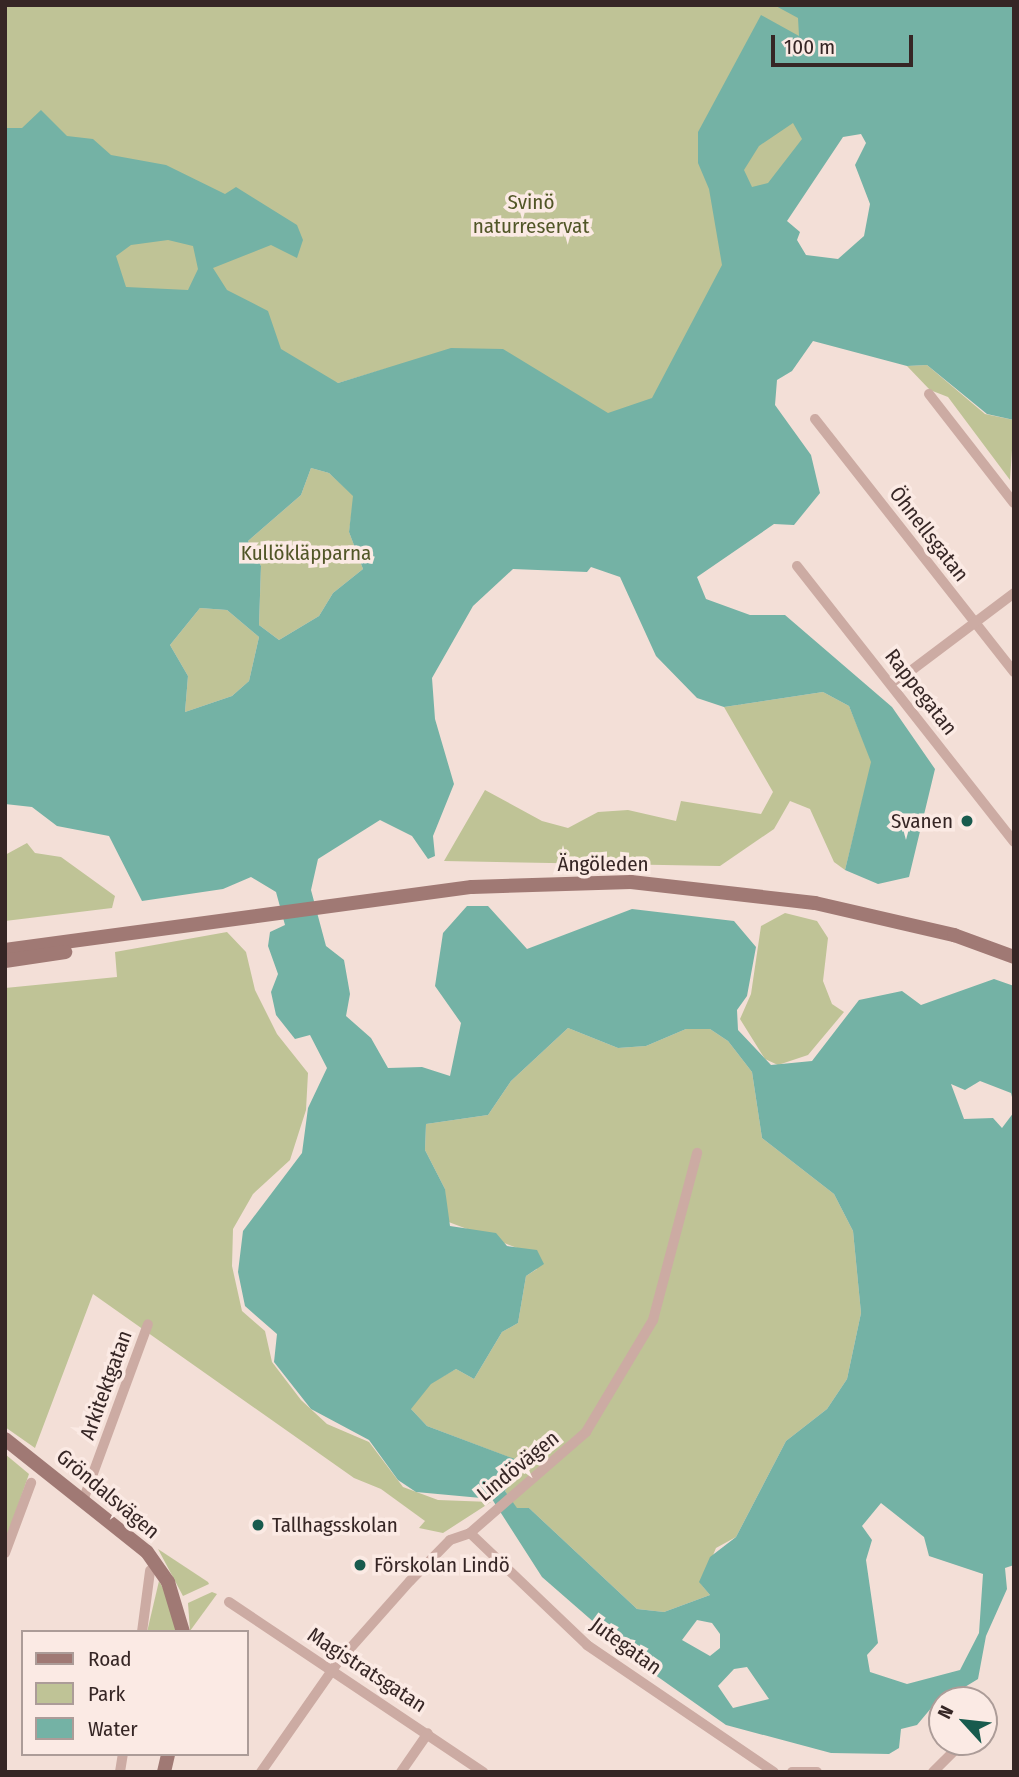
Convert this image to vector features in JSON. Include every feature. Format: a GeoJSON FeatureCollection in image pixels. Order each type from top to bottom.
{"type":"FeatureCollection","features":[{"type":"Feature","properties":{"kind":"main road","name":"Ängöleden"},"geometry":{"type":"LineString","coordinates":[[5,961],[270,915],[472,887],[631,883],[815,903],[954,934],[1014,957]]}},
{"type":"Feature","properties":{"kind":"main road","name":"Ängöleden"},"geometry":{"type":"LineString","coordinates":[[5,950],[187,929]]}},
{"type":"Feature","properties":{"kind":"main road","name":"Gröndalsvägen"},"geometry":{"type":"LineString","coordinates":[[5,1439],[84,1498],[147,1552],[170,1588],[182,1629]]}},
{"type":"Feature","properties":{"kind":"street"},"geometry":{"type":"LineString","coordinates":[[929,394],[1014,503]]}},
{"type":"Feature","properties":{"kind":"street","name":"Öhnellsgatan"},"geometry":{"type":"LineString","coordinates":[[816,419],[1014,672]]}},
{"type":"Feature","properties":{"kind":"street","name":"Rappegatan"},"geometry":{"type":"LineString","coordinates":[[797,566],[1014,842]]}},
{"type":"Feature","properties":{"kind":"street"},"geometry":{"type":"LineString","coordinates":[[891,685],[1014,593]]}},
{"type":"Feature","properties":{"kind":"street","name":"Lindövägen"},"geometry":{"type":"LineString","coordinates":[[261,1772],[332,1670],[450,1540],[470,1533],[586,1433],[643,1345],[671,1269],[697,1153]]}},
{"type":"Feature","properties":{"kind":"street","name":"Arkitektgatan"},"geometry":{"type":"LineString","coordinates":[[84,1498],[148,1324]]}},
{"type":"Feature","properties":{"kind":"street"},"geometry":{"type":"LineString","coordinates":[[5,1553],[31,1483]]}},
{"type":"Feature","properties":{"kind":"street","name":"Jutegatan"},"geometry":{"type":"LineString","coordinates":[[470,1533],[587,1645],[774,1772]]}},
{"type":"Feature","properties":{"kind":"street"},"geometry":{"type":"LineString","coordinates":[[142,1630],[150,1571]]}},
{"type":"Feature","properties":{"kind":"street","name":"Magistratsgatan"},"geometry":{"type":"LineString","coordinates":[[229,1602],[483,1772]]}},
{"type":"Feature","properties":{"kind":"street"},"geometry":{"type":"LineString","coordinates":[[401,1772],[428,1733]]}},
{"type":"Feature","properties":{"kind":"street"},"geometry":{"type":"LineString","coordinates":[[933,1772],[949,1756]]}},
{"type":"Feature","properties":{"kind":"street"},"geometry":{"type":"LineString","coordinates":[[792,1772],[817,1772]]}},
{"type":"Feature","properties":{"kind":"green space","name":"Svinö naturreservat"},"geometry":{"type":"Polygon","coordinates":[[[5,5],[877,5],[677,383],[527,477],[388,368],[338,383],[5,272],[5,5]]]}},
{"type":"Feature","properties":{"kind":"green space"},"geometry":{"type":"Polygon","coordinates":[[[927,365],[985,414],[1014,420],[1010,480],[948,397],[930,390],[907,366],[927,365]]]}},
{"type":"Feature","properties":{"kind":"green space","name":"Kullökläpparna"},"geometry":{"type":"Polygon","coordinates":[[[311,468],[329,473],[354,496],[349,532],[363,569],[333,593],[319,616],[279,640],[259,625],[261,566],[248,541],[301,495],[311,468]]]}},
{"type":"Feature","properties":{"kind":"green space","name":"Kullökläpparna"},"geometry":{"type":"Polygon","coordinates":[[[200,608],[227,610],[259,637],[249,681],[232,696],[185,712],[188,676],[170,645],[200,608]]]}},
{"type":"Feature","properties":{"kind":"green space"},"geometry":{"type":"Polygon","coordinates":[[[823,692],[849,706],[872,762],[845,870],[834,862],[810,809],[790,801],[774,829],[720,866],[444,861],[485,790],[542,821],[568,828],[598,812],[628,810],[676,821],[681,801],[761,814],[773,792],[724,707],[823,692]]]}},
{"type":"Feature","properties":{"kind":"green space"},"geometry":{"type":"Polygon","coordinates":[[[27,843],[35,853],[61,857],[115,896],[112,908],[5,921],[5,855],[27,843]]]}},
{"type":"Feature","properties":{"kind":"green space"},"geometry":{"type":"Polygon","coordinates":[[[785,913],[817,921],[828,938],[823,981],[832,1004],[844,1012],[808,1055],[778,1065],[765,1059],[740,1019],[751,994],[761,926],[785,913]]]}},
{"type":"Feature","properties":{"kind":"green space"},"geometry":{"type":"Polygon","coordinates":[[[227,932],[246,952],[255,990],[277,1034],[308,1073],[306,1110],[290,1160],[253,1194],[233,1229],[232,1266],[242,1311],[265,1331],[272,1362],[301,1400],[327,1424],[369,1442],[403,1487],[438,1500],[491,1502],[443,1533],[419,1528],[425,1521],[381,1489],[354,1478],[93,1294],[35,1448],[5,1427],[5,988],[117,977],[115,952],[227,932]]]}},
{"type":"Feature","properties":{"kind":"green space"},"geometry":{"type":"Polygon","coordinates":[[[568,1028],[618,1048],[646,1046],[686,1029],[710,1029],[728,1041],[752,1072],[762,1138],[834,1194],[853,1231],[861,1313],[847,1379],[827,1409],[786,1441],[736,1537],[716,1548],[701,1584],[710,1595],[664,1612],[637,1609],[529,1508],[517,1509],[505,1491],[516,1475],[509,1469],[514,1459],[427,1426],[410,1408],[431,1383],[456,1369],[474,1379],[502,1332],[518,1323],[526,1276],[537,1269],[525,1251],[446,1221],[445,1189],[425,1150],[426,1124],[488,1115],[511,1081],[568,1028]]]}},
{"type":"Feature","properties":{"kind":"green space"},"geometry":{"type":"Polygon","coordinates":[[[5,1454],[29,1474],[5,1543],[5,1454]]]}},
{"type":"Feature","properties":{"kind":"green space"},"geometry":{"type":"Polygon","coordinates":[[[158,1549],[208,1582],[209,1584],[183,1596],[158,1549]]]}},
{"type":"Feature","properties":{"kind":"green space"},"geometry":{"type":"Polygon","coordinates":[[[159,1581],[170,1600],[176,1630],[147,1630],[159,1581]]]}},
{"type":"Feature","properties":{"kind":"green space"},"geometry":{"type":"Polygon","coordinates":[[[212,1592],[217,1594],[191,1630],[188,1603],[212,1592]]]}},
{"type":"Feature","properties":{"kind":"water"},"geometry":{"type":"Polygon","coordinates":[[[774,5],[1014,5],[1014,420],[987,414],[927,365],[907,366],[813,341],[792,371],[777,380],[775,405],[811,455],[820,493],[794,525],[774,524],[697,577],[706,599],[750,615],[785,615],[892,707],[935,769],[909,877],[878,884],[845,870],[871,762],[849,706],[823,692],[724,707],[697,698],[656,656],[620,577],[591,567],[587,572],[513,569],[473,606],[432,678],[435,719],[454,784],[433,836],[435,856],[428,859],[412,836],[380,820],[318,859],[311,890],[326,946],[344,960],[350,994],[346,1016],[371,1038],[388,1068],[422,1067],[450,1076],[461,1023],[435,986],[443,933],[467,906],[488,906],[527,949],[632,909],[734,921],[756,947],[747,996],[737,1010],[738,1030],[771,1065],[812,1061],[859,1000],[902,991],[921,1005],[994,979],[1014,986],[1014,1105],[1011,1093],[980,1081],[965,1090],[951,1084],[964,1119],[993,1118],[1002,1128],[1014,1112],[1014,1565],[1005,1568],[1007,1589],[986,1636],[978,1679],[966,1686],[928,1686],[928,1712],[917,1725],[901,1729],[899,1748],[889,1754],[831,1753],[726,1725],[651,1672],[542,1577],[492,1499],[416,1492],[398,1480],[369,1440],[311,1409],[274,1362],[277,1334],[245,1306],[238,1272],[243,1231],[302,1153],[308,1108],[327,1068],[310,1035],[295,1039],[276,1015],[271,992],[278,974],[268,946],[270,932],[285,925],[276,892],[251,877],[223,889],[142,901],[109,836],[57,826],[32,807],[5,804],[5,128],[22,128],[41,110],[67,136],[93,139],[111,155],[166,165],[225,194],[236,187],[297,225],[303,240],[297,258],[271,245],[213,268],[227,290],[268,311],[281,349],[338,383],[451,348],[503,349],[608,413],[652,398],[722,265],[709,189],[698,163],[698,132],[761,15],[799,36],[798,18],[774,5]],[[793,123],[759,146],[744,170],[752,187],[768,183],[802,139],[793,123]],[[861,134],[843,137],[787,221],[800,232],[797,240],[806,255],[838,259],[864,236],[870,204],[855,165],[866,143],[861,134]],[[168,240],[131,245],[116,256],[126,287],[188,290],[198,269],[193,246],[168,240]],[[311,468],[301,495],[248,541],[261,566],[259,625],[279,640],[319,616],[333,593],[363,569],[349,532],[353,496],[329,473],[311,468]],[[200,608],[170,645],[188,676],[185,712],[232,696],[249,681],[259,637],[227,610],[200,608]],[[568,1028],[511,1081],[488,1115],[426,1124],[425,1150],[445,1189],[450,1226],[496,1233],[507,1246],[537,1250],[544,1264],[526,1276],[518,1323],[502,1332],[474,1379],[456,1369],[431,1384],[411,1409],[427,1426],[515,1459],[510,1469],[516,1475],[505,1491],[517,1508],[529,1508],[637,1609],[664,1612],[710,1595],[699,1582],[710,1557],[736,1537],[786,1441],[827,1409],[847,1379],[861,1313],[853,1231],[834,1194],[762,1138],[752,1072],[728,1041],[710,1029],[686,1029],[646,1046],[618,1048],[568,1028]],[[881,1503],[862,1526],[872,1540],[866,1560],[878,1643],[867,1655],[870,1672],[907,1684],[960,1670],[979,1633],[983,1574],[929,1556],[924,1537],[881,1503]],[[697,1620],[682,1640],[710,1656],[720,1648],[720,1634],[712,1623],[697,1620]],[[747,1667],[734,1669],[718,1686],[733,1708],[769,1699],[747,1667]]]}},
{"type":"Feature","properties":{"kind":"place","name":"Svanen"},"geometry":{"type":"Point","coordinates":[967,821]}},
{"type":"Feature","properties":{"kind":"place","name":"Tallhagsskolan"},"geometry":{"type":"Point","coordinates":[258,1525]}},
{"type":"Feature","properties":{"kind":"place","name":"Förskolan Lindö"},"geometry":{"type":"Point","coordinates":[360,1565]}}]}
